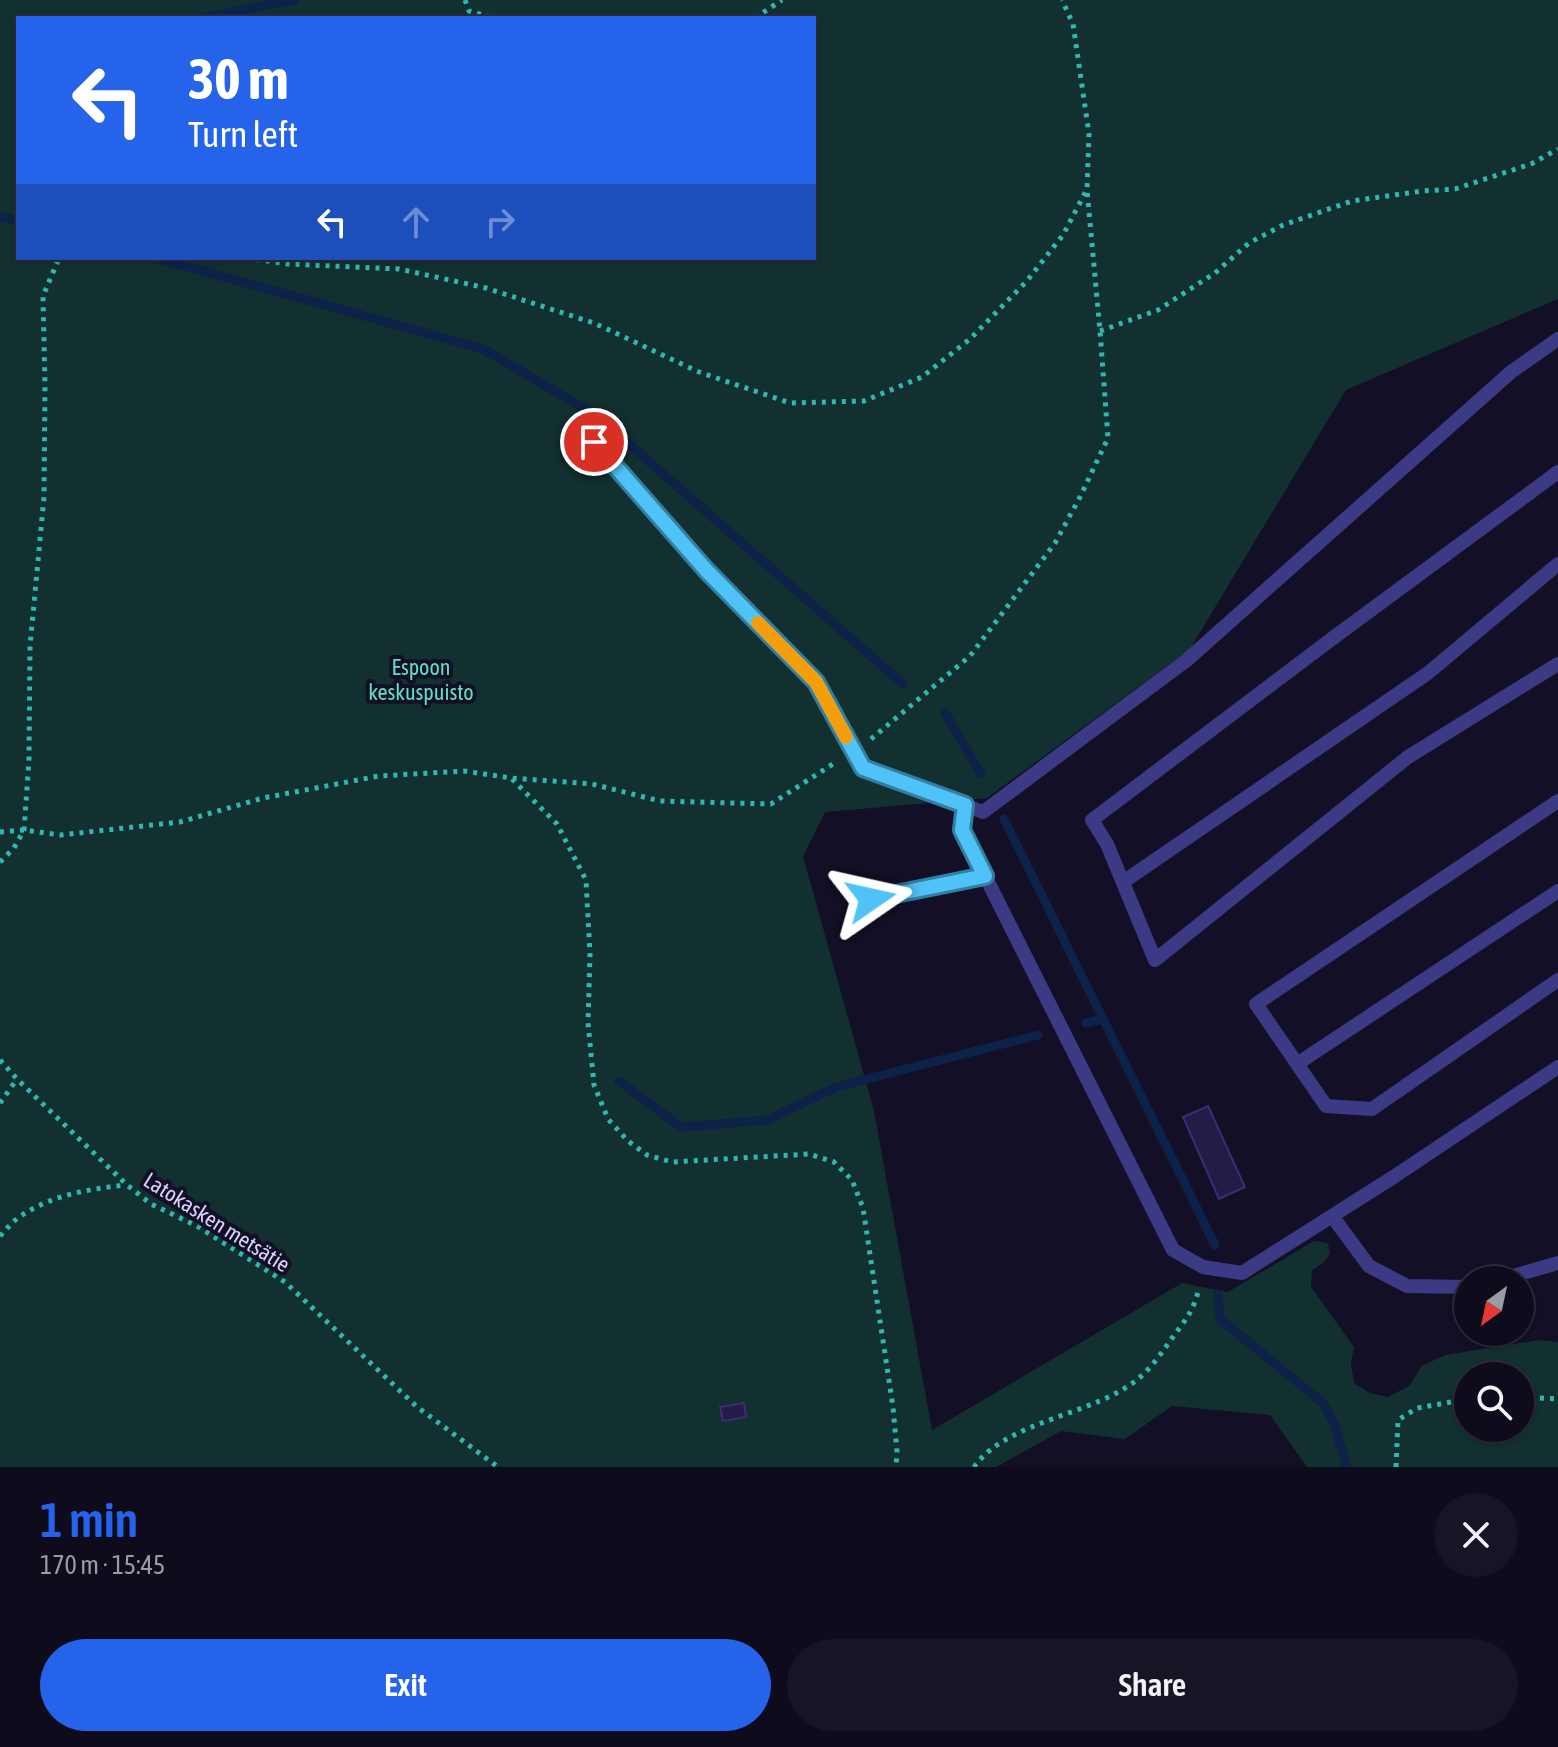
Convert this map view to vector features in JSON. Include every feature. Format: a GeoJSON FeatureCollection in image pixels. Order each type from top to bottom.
{"type":"FeatureCollection","features":[{"type":"Feature","properties":{"kind":"lane"},"geometry":{"type":"LineString","coordinates":[[594,442],[706,570],[816,682],[863,768],[983,812],[1187,660],[1511,372],[1558,339]]}},
{"type":"Feature","properties":{"kind":"lane"},"geometry":{"type":"LineString","coordinates":[[1558,472],[1092,820],[1107,844],[1155,960],[1408,757],[1558,664]]}},
{"type":"Feature","properties":{"kind":"lane"},"geometry":{"type":"LineString","coordinates":[[1123,882],[1428,673],[1558,564]]}},
{"type":"Feature","properties":{"kind":"lane"},"geometry":{"type":"LineString","coordinates":[[1558,801],[1256,1004],[1326,1106],[1372,1109],[1558,980]]}},
{"type":"Feature","properties":{"kind":"lane"},"geometry":{"type":"LineString","coordinates":[[965,805],[962,830],[1173,1250],[1203,1267],[1242,1273],[1558,1067]]}},
{"type":"Feature","properties":{"kind":"lane"},"geometry":{"type":"LineString","coordinates":[[871,899],[985,876]]}},
{"type":"Feature","properties":{"kind":"lane"},"geometry":{"type":"LineString","coordinates":[[1297,1064],[1558,891]]}},
{"type":"Feature","properties":{"kind":"lane"},"geometry":{"type":"LineString","coordinates":[[1332,1216],[1369,1266],[1407,1286],[1454,1287]]}},
{"type":"Feature","properties":{"kind":"lane"},"geometry":{"type":"LineString","coordinates":[[1534,1270],[1558,1263]]}},
{"type":"Feature","properties":{"kind":"path"},"geometry":{"type":"LineString","coordinates":[[465,0],[469,11],[487,16]]}},
{"type":"Feature","properties":{"kind":"path"},"geometry":{"type":"LineString","coordinates":[[758,16],[782,0]]}},
{"type":"Feature","properties":{"kind":"path"},"geometry":{"type":"LineString","coordinates":[[0,832],[24,830],[60,835],[180,822],[263,798],[379,776],[464,771],[592,784],[660,801],[771,804],[876,736],[970,656],[1055,543],[1108,438],[1087,190],[1089,134],[1073,24],[1062,0]]}},
{"type":"Feature","properties":{"kind":"path"},"geometry":{"type":"LineString","coordinates":[[1100,331],[1158,310],[1215,273],[1249,243],[1283,225],[1352,201],[1455,189],[1531,164],[1558,149]]}},
{"type":"Feature","properties":{"kind":"path"},"geometry":{"type":"LineString","coordinates":[[260,260],[399,269],[486,288],[594,323],[699,372],[790,403],[864,401],[922,377],[970,339],[1026,282],[1063,235],[1087,190]]}},
{"type":"Feature","properties":{"kind":"path"},"geometry":{"type":"LineString","coordinates":[[0,862],[14,848],[24,830],[29,760],[30,646],[44,497],[43,296],[58,260]]}},
{"type":"Feature","properties":{"kind":"path"},"geometry":{"type":"LineString","coordinates":[[511,778],[557,824],[586,880],[590,954],[588,1023],[594,1085],[608,1119],[628,1141],[647,1155],[672,1162],[809,1154],[834,1162],[852,1180],[863,1208],[868,1239],[893,1407],[896,1467]]}},
{"type":"Feature","properties":{"kind":"path","name":"Latokasken metsätie"},"geometry":{"type":"LineString","coordinates":[[0,1060],[127,1185],[151,1204],[197,1226],[285,1282],[416,1406],[498,1467]]}},
{"type":"Feature","properties":{"kind":"path"},"geometry":{"type":"LineString","coordinates":[[0,1103],[17,1079]]}},
{"type":"Feature","properties":{"kind":"path"},"geometry":{"type":"LineString","coordinates":[[0,1236],[18,1218],[56,1198],[127,1185]]}},
{"type":"Feature","properties":{"kind":"path"},"geometry":{"type":"LineString","coordinates":[[974,1467],[983,1454],[1017,1434],[1113,1394],[1138,1379],[1159,1357],[1194,1308],[1203,1267]]}},
{"type":"Feature","properties":{"kind":"path"},"geometry":{"type":"LineString","coordinates":[[1534,1398],[1558,1399]]}},
{"type":"Feature","properties":{"kind":"path"},"geometry":{"type":"LineString","coordinates":[[1396,1467],[1398,1420],[1417,1408],[1454,1401]]}},
{"type":"Feature","properties":{"kind":"green space","name":"Espoon keskuspuisto"},"geometry":{"type":"Polygon","coordinates":[[[0,0],[1558,0],[1558,299],[1346,390],[1190,649],[987,798],[825,812],[803,856],[874,1111],[932,1430],[1182,1283],[1228,1292],[1314,1241],[1328,1243],[1330,1254],[1312,1270],[1311,1287],[1354,1347],[1351,1363],[1354,1383],[1370,1393],[1388,1397],[1409,1386],[1422,1366],[1445,1355],[1501,1346],[1534,1346],[1534,1341],[1539,1340],[1558,1342],[1558,1467],[1307,1467],[1270,1415],[1172,1406],[1125,1439],[1061,1431],[996,1467],[0,1467],[0,0]]]}},
{"type":"Feature","properties":{"kind":"building"},"geometry":{"type":"Polygon","coordinates":[[[1208,1106],[1245,1187],[1219,1199],[1183,1117],[1208,1106]]]}},
{"type":"Feature","properties":{"kind":"building"},"geometry":{"type":"Polygon","coordinates":[[[744,1403],[746,1417],[723,1421],[720,1407],[744,1403]]]}},
{"type":"Feature","properties":{"kind":"waterway"},"geometry":{"type":"LineString","coordinates":[[211,16],[294,0]]}},
{"type":"Feature","properties":{"kind":"waterway"},"geometry":{"type":"LineString","coordinates":[[0,216],[16,220]]}},
{"type":"Feature","properties":{"kind":"waterway"},"geometry":{"type":"LineString","coordinates":[[163,260],[483,349],[597,416],[903,684]]}},
{"type":"Feature","properties":{"kind":"waterway"},"geometry":{"type":"LineString","coordinates":[[945,713],[981,774]]}},
{"type":"Feature","properties":{"kind":"waterway"},"geometry":{"type":"LineString","coordinates":[[1004,819],[1215,1245]]}},
{"type":"Feature","properties":{"kind":"waterway"},"geometry":{"type":"LineString","coordinates":[[1086,1023],[1103,1019]]}},
{"type":"Feature","properties":{"kind":"waterway"},"geometry":{"type":"LineString","coordinates":[[619,1081],[681,1127],[767,1120],[836,1087],[1038,1035]]}},
{"type":"Feature","properties":{"kind":"waterway"},"geometry":{"type":"LineString","coordinates":[[1218,1294],[1220,1319],[1323,1403],[1335,1426],[1347,1467]]}},
{"type":"Feature","properties":{"kind":"slow traffic"},"geometry":{"type":"LineString","coordinates":[[758,623],[816,682],[846,737]]}},
{"type":"Feature","properties":{"kind":"route"},"geometry":{"type":"LineString","coordinates":[[594,442],[706,570],[816,682],[863,768],[965,805],[962,830],[985,876],[871,899]]}}]}
